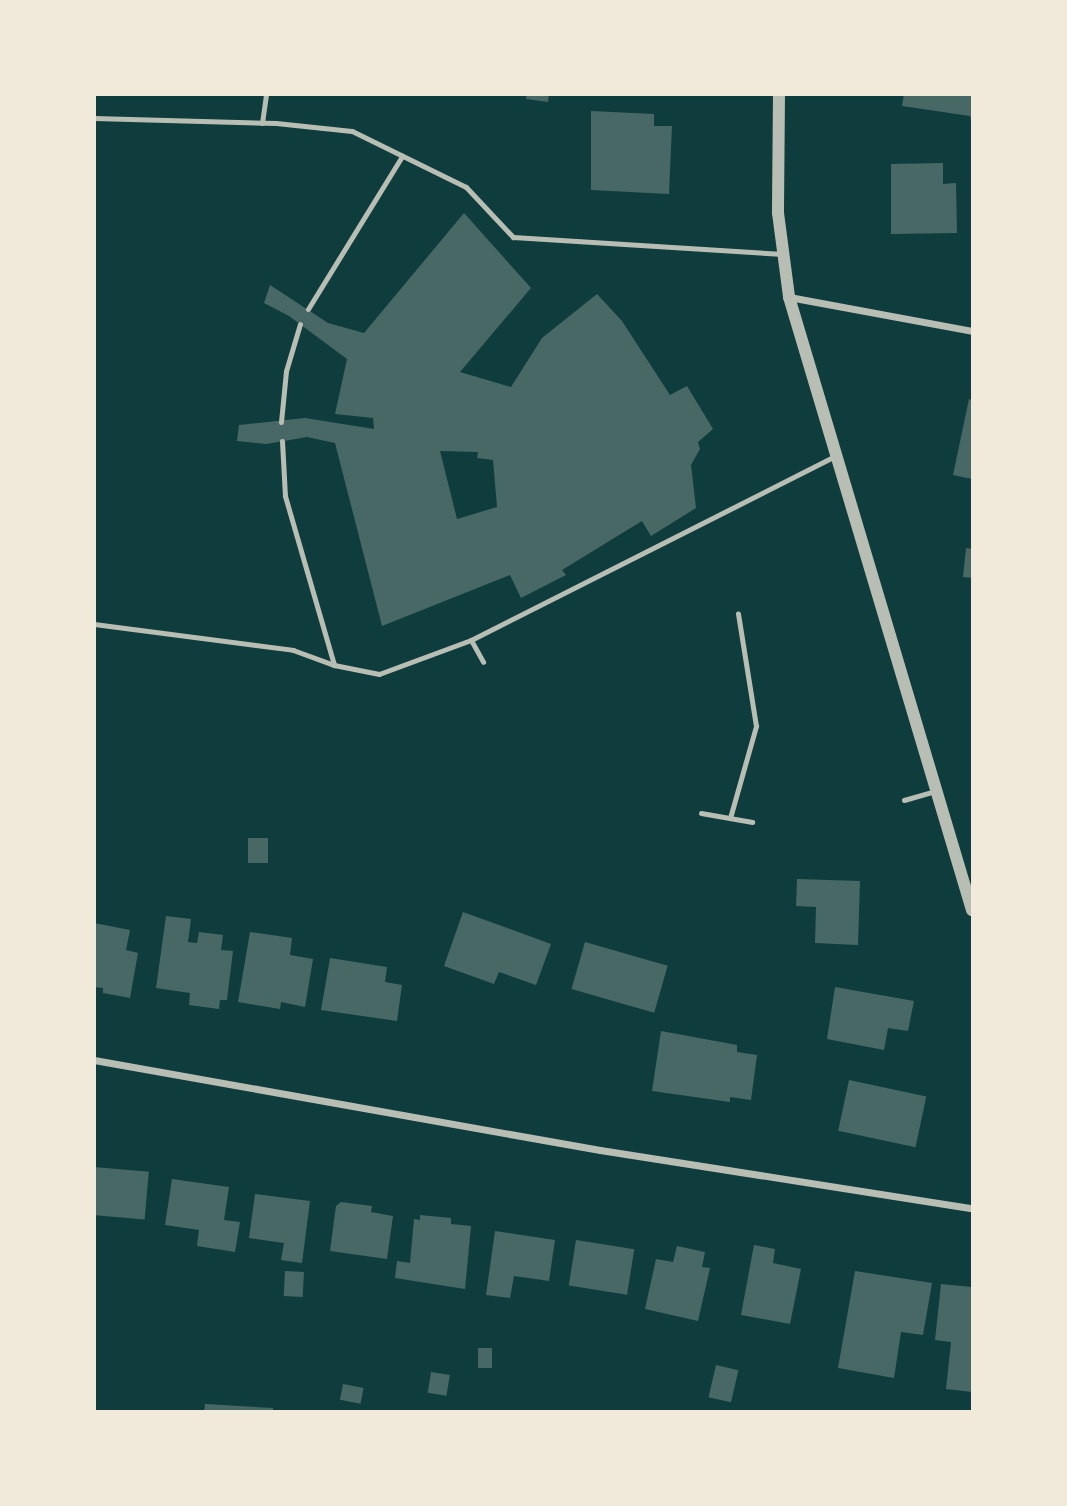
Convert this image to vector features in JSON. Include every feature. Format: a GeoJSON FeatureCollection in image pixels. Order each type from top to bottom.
{"type":"FeatureCollection","features":[{"type":"Feature","properties":{"kind":"street"},"geometry":{"type":"LineString","coordinates":[[779,94],[778,213],[789,297],[971,903]]}},
{"type":"Feature","properties":{"kind":"street"},"geometry":{"type":"LineString","coordinates":[[789,297],[972,331]]}},
{"type":"Feature","properties":{"kind":"street"},"geometry":{"type":"LineString","coordinates":[[94,1060],[600,1150],[972,1208]]}},
{"type":"Feature","properties":{"kind":"lane"},"geometry":{"type":"LineString","coordinates":[[262,123],[266,94]]}},
{"type":"Feature","properties":{"kind":"lane"},"geometry":{"type":"LineString","coordinates":[[94,118],[262,123],[352,131],[466,187],[513,237],[783,254]]}},
{"type":"Feature","properties":{"kind":"lane"},"geometry":{"type":"LineString","coordinates":[[308,309],[402,156]]}},
{"type":"Feature","properties":{"kind":"lane"},"geometry":{"type":"LineString","coordinates":[[281,422],[286,371],[300,324]]}},
{"type":"Feature","properties":{"kind":"lane"},"geometry":{"type":"LineString","coordinates":[[282,441],[285,496],[334,665]]}},
{"type":"Feature","properties":{"kind":"lane"},"geometry":{"type":"LineString","coordinates":[[94,624],[293,650],[334,665],[379,674],[471,640],[836,456]]}},
{"type":"Feature","properties":{"kind":"lane"},"geometry":{"type":"LineString","coordinates":[[730,818],[756,726],[738,612]]}},
{"type":"Feature","properties":{"kind":"lane"},"geometry":{"type":"LineString","coordinates":[[471,640],[483,662]]}},
{"type":"Feature","properties":{"kind":"lane"},"geometry":{"type":"LineString","coordinates":[[904,800],[936,791]]}},
{"type":"Feature","properties":{"kind":"lane"},"geometry":{"type":"LineString","coordinates":[[701,813],[752,822]]}},
{"type":"Feature","properties":{"kind":"building"},"geometry":{"type":"Polygon","coordinates":[[[527,94],[549,94],[548,102],[526,99],[527,94]]]}},
{"type":"Feature","properties":{"kind":"building"},"geometry":{"type":"Polygon","coordinates":[[[904,94],[972,94],[972,125],[970,116],[902,106],[904,94]]]}},
{"type":"Feature","properties":{"kind":"building"},"geometry":{"type":"Polygon","coordinates":[[[591,111],[654,114],[654,126],[672,126],[669,194],[591,190],[591,111]]]}},
{"type":"Feature","properties":{"kind":"building"},"geometry":{"type":"Polygon","coordinates":[[[943,163],[943,184],[956,183],[957,233],[891,234],[891,164],[943,163]]]}},
{"type":"Feature","properties":{"kind":"building"},"geometry":{"type":"Polygon","coordinates":[[[464,213],[531,288],[460,372],[511,387],[542,338],[597,294],[622,321],[670,395],[687,386],[713,429],[698,442],[700,449],[691,465],[696,508],[651,536],[642,521],[562,570],[566,575],[521,598],[510,575],[382,626],[335,443],[307,437],[266,444],[237,441],[239,425],[305,418],[374,429],[373,418],[335,414],[347,359],[289,316],[264,303],[270,285],[328,323],[364,333],[464,213]],[[440,451],[457,519],[497,507],[493,460],[477,458],[478,452],[440,451]]]}},
{"type":"Feature","properties":{"kind":"building"},"geometry":{"type":"Polygon","coordinates":[[[969,399],[972,400],[972,479],[953,475],[969,399]]]}},
{"type":"Feature","properties":{"kind":"building"},"geometry":{"type":"Polygon","coordinates":[[[966,548],[972,549],[972,578],[963,577],[966,548]]]}},
{"type":"Feature","properties":{"kind":"building"},"geometry":{"type":"Polygon","coordinates":[[[248,838],[268,838],[268,863],[248,863],[248,838]]]}},
{"type":"Feature","properties":{"kind":"building"},"geometry":{"type":"Polygon","coordinates":[[[797,879],[860,881],[858,945],[815,943],[816,907],[796,906],[797,879]]]}},
{"type":"Feature","properties":{"kind":"building"},"geometry":{"type":"Polygon","coordinates":[[[463,912],[551,944],[536,985],[499,972],[494,984],[444,966],[463,912]]]}},
{"type":"Feature","properties":{"kind":"building"},"geometry":{"type":"Polygon","coordinates":[[[166,916],[191,919],[188,942],[197,943],[199,932],[223,935],[221,950],[233,951],[227,1000],[220,1000],[219,1009],[189,1005],[190,993],[156,988],[166,916]]]}},
{"type":"Feature","properties":{"kind":"building"},"geometry":{"type":"Polygon","coordinates":[[[94,923],[130,930],[126,950],[138,953],[130,998],[103,993],[103,988],[94,987],[94,923]]]}},
{"type":"Feature","properties":{"kind":"building"},"geometry":{"type":"Polygon","coordinates":[[[250,932],[292,938],[290,955],[313,959],[305,1007],[281,1002],[280,1009],[238,1002],[250,932]]]}},
{"type":"Feature","properties":{"kind":"building"},"geometry":{"type":"Polygon","coordinates":[[[585,942],[668,966],[654,1013],[571,989],[585,942]]]}},
{"type":"Feature","properties":{"kind":"building"},"geometry":{"type":"Polygon","coordinates":[[[330,958],[387,967],[385,982],[402,985],[397,1021],[321,1010],[330,958]]]}},
{"type":"Feature","properties":{"kind":"building"},"geometry":{"type":"Polygon","coordinates":[[[835,987],[914,1001],[908,1031],[888,1028],[884,1050],[827,1039],[835,987]]]}},
{"type":"Feature","properties":{"kind":"building"},"geometry":{"type":"Polygon","coordinates":[[[661,1031],[737,1045],[737,1052],[757,1055],[751,1100],[730,1097],[730,1102],[652,1091],[661,1031]]]}},
{"type":"Feature","properties":{"kind":"building"},"geometry":{"type":"Polygon","coordinates":[[[849,1080],[926,1096],[915,1147],[838,1131],[849,1080]]]}},
{"type":"Feature","properties":{"kind":"building"},"geometry":{"type":"Polygon","coordinates":[[[94,1167],[149,1172],[145,1220],[94,1215],[94,1167]]]}},
{"type":"Feature","properties":{"kind":"building"},"geometry":{"type":"Polygon","coordinates":[[[172,1179],[229,1187],[224,1220],[240,1222],[235,1252],[197,1246],[199,1230],[165,1225],[172,1179]]]}},
{"type":"Feature","properties":{"kind":"building"},"geometry":{"type":"Polygon","coordinates":[[[255,1194],[310,1201],[302,1263],[281,1260],[284,1243],[249,1238],[255,1194]]]}},
{"type":"Feature","properties":{"kind":"building"},"geometry":{"type":"Polygon","coordinates":[[[341,1202],[372,1206],[371,1212],[393,1216],[387,1259],[330,1251],[336,1206],[341,1202]]]}},
{"type":"Feature","properties":{"kind":"building"},"geometry":{"type":"Polygon","coordinates":[[[420,1215],[451,1218],[451,1224],[471,1226],[465,1289],[395,1278],[397,1261],[410,1263],[414,1219],[420,1220],[420,1215]]]}},
{"type":"Feature","properties":{"kind":"building"},"geometry":{"type":"Polygon","coordinates":[[[495,1231],[555,1240],[549,1281],[514,1276],[510,1298],[486,1295],[495,1231]]]}},
{"type":"Feature","properties":{"kind":"building"},"geometry":{"type":"Polygon","coordinates":[[[576,1240],[634,1249],[627,1295],[569,1285],[576,1240]]]}},
{"type":"Feature","properties":{"kind":"building"},"geometry":{"type":"Polygon","coordinates":[[[754,1245],[775,1249],[773,1263],[801,1269],[790,1324],[741,1315],[754,1245]]]}},
{"type":"Feature","properties":{"kind":"building"},"geometry":{"type":"Polygon","coordinates":[[[677,1246],[705,1252],[702,1267],[710,1268],[698,1321],[645,1309],[656,1259],[673,1262],[677,1246]]]}},
{"type":"Feature","properties":{"kind":"building"},"geometry":{"type":"Polygon","coordinates":[[[285,1271],[304,1272],[303,1297],[284,1296],[285,1271]]]}},
{"type":"Feature","properties":{"kind":"building"},"geometry":{"type":"Polygon","coordinates":[[[855,1271],[932,1283],[923,1335],[901,1332],[894,1378],[838,1368],[855,1271]]]}},
{"type":"Feature","properties":{"kind":"building"},"geometry":{"type":"Polygon","coordinates":[[[941,1284],[972,1287],[972,1392],[946,1389],[951,1342],[935,1340],[941,1284]]]}},
{"type":"Feature","properties":{"kind":"building"},"geometry":{"type":"Polygon","coordinates":[[[478,1348],[492,1348],[492,1368],[478,1368],[478,1348]]]}},
{"type":"Feature","properties":{"kind":"building"},"geometry":{"type":"Polygon","coordinates":[[[716,1365],[738,1370],[731,1402],[709,1397],[716,1365]]]}},
{"type":"Feature","properties":{"kind":"building"},"geometry":{"type":"Polygon","coordinates":[[[431,1372],[450,1375],[446,1396],[428,1393],[431,1372]]]}},
{"type":"Feature","properties":{"kind":"building"},"geometry":{"type":"Polygon","coordinates":[[[343,1384],[364,1388],[361,1404],[340,1400],[343,1384]]]}},
{"type":"Feature","properties":{"kind":"building"},"geometry":{"type":"Polygon","coordinates":[[[205,1404],[273,1408],[273,1412],[204,1412],[205,1404]]]}}]}
